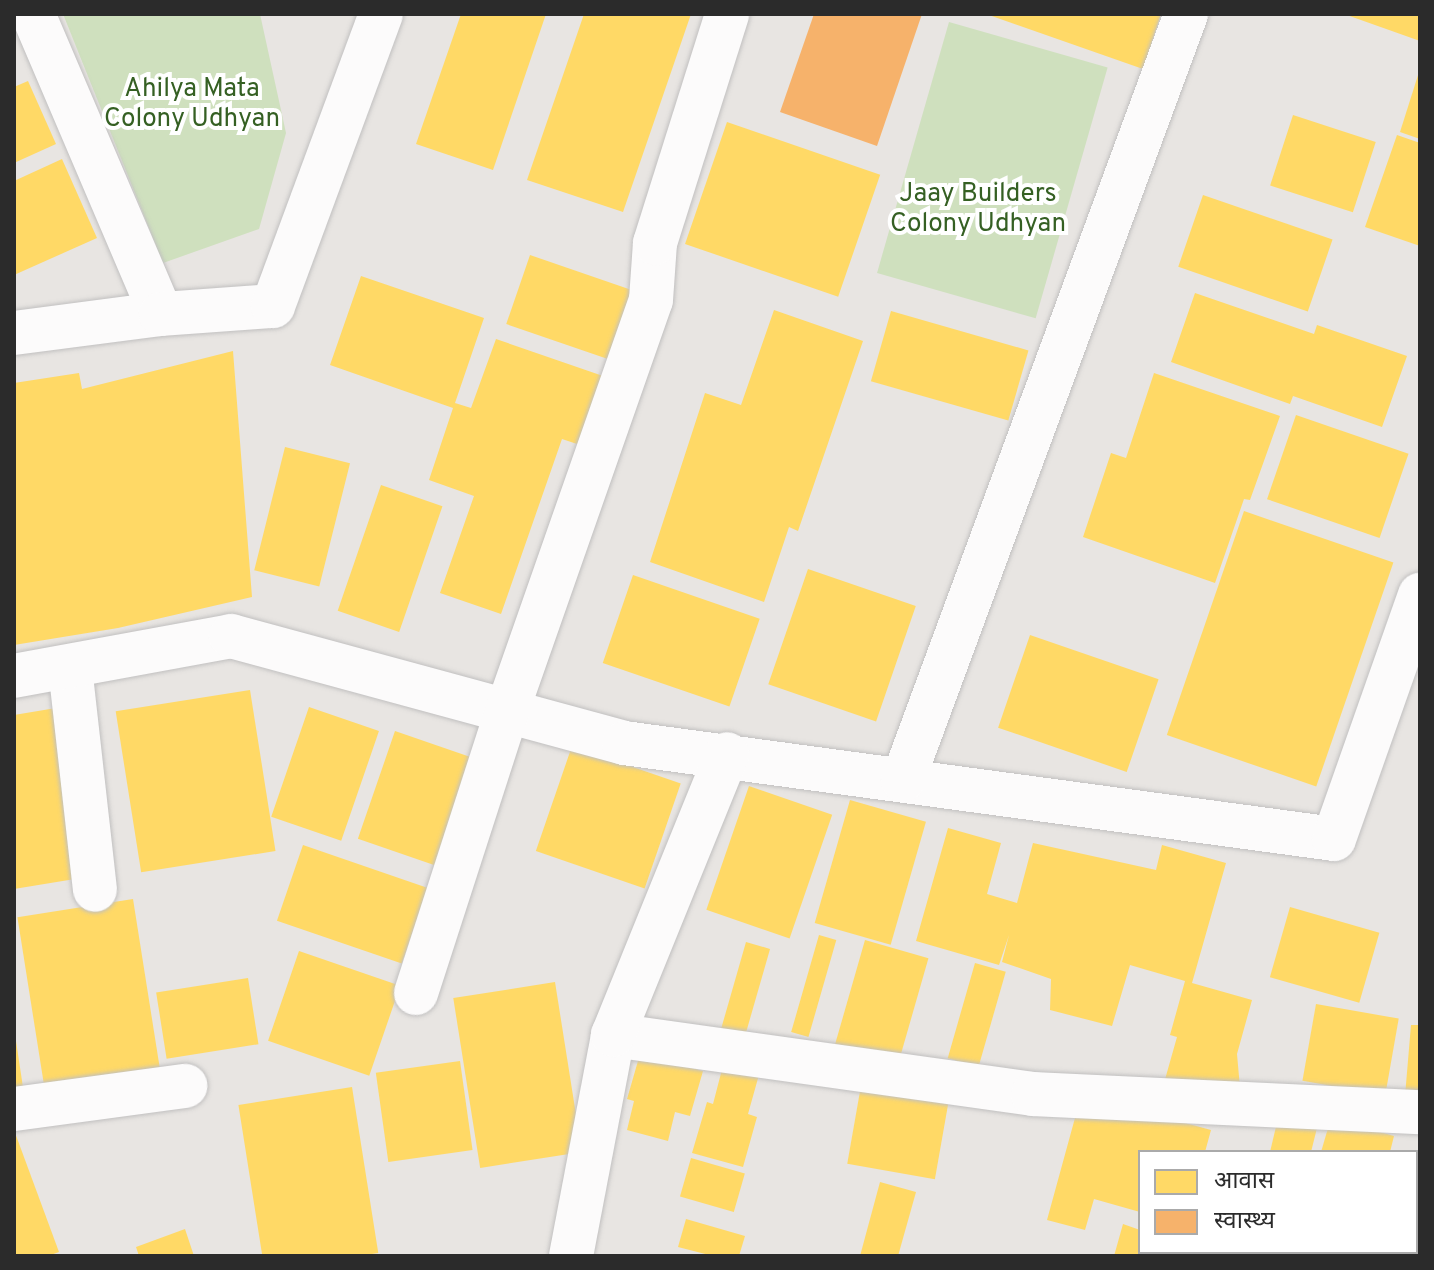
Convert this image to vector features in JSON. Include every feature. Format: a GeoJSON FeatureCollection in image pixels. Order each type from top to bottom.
{"type":"FeatureCollection","features":[{"type":"Feature","properties":{"kind":"street"},"geometry":{"type":"LineString","coordinates":[[33,14],[161,314]]}},
{"type":"Feature","properties":{"kind":"street"},"geometry":{"type":"LineString","coordinates":[[14,333],[161,314],[273,306],[381,14]]}},
{"type":"Feature","properties":{"kind":"street"},"geometry":{"type":"LineString","coordinates":[[416,993],[507,711],[651,300],[655,243],[727,14]]}},
{"type":"Feature","properties":{"kind":"street"},"geometry":{"type":"LineString","coordinates":[[903,780],[1186,14]]}},
{"type":"Feature","properties":{"kind":"street"},"geometry":{"type":"LineString","coordinates":[[14,676],[231,636],[624,743],[727,754],[1334,839],[1420,595]]}},
{"type":"Feature","properties":{"kind":"street"},"geometry":{"type":"LineString","coordinates":[[70,667],[95,890]]}},
{"type":"Feature","properties":{"kind":"street"},"geometry":{"type":"LineString","coordinates":[[571,1256],[613,1035],[727,754]]}},
{"type":"Feature","properties":{"kind":"street"},"geometry":{"type":"LineString","coordinates":[[613,1035],[1033,1094],[1420,1112]]}},
{"type":"Feature","properties":{"kind":"street"},"geometry":{"type":"LineString","coordinates":[[14,1109],[185,1086]]}},
{"type":"Feature","properties":{"kind":"green space","name":"Ahilya Mata Colony Udhyan"},"geometry":{"type":"Polygon","coordinates":[[[63,14],[260,14],[286,133],[259,229],[163,263],[63,14]]]}},
{"type":"Feature","properties":{"kind":"green space","name":"Jaay Builders Colony Udhyan"},"geometry":{"type":"Polygon","coordinates":[[[949,22],[1108,67],[1036,318],[877,273],[949,22]]]}},
{"type":"Feature","properties":{"kind":"building: आवास"},"geometry":{"type":"Polygon","coordinates":[[[461,14],[546,14],[493,170],[416,144],[461,14]]]}},
{"type":"Feature","properties":{"kind":"building: आवास"},"geometry":{"type":"Polygon","coordinates":[[[584,14],[691,14],[623,212],[527,180],[584,14]]]}},
{"type":"Feature","properties":{"kind":"building: आवास"},"geometry":{"type":"Polygon","coordinates":[[[986,14],[1161,14],[1143,69],[986,14]]]}},
{"type":"Feature","properties":{"kind":"building: आवास"},"geometry":{"type":"Polygon","coordinates":[[[1344,14],[1420,14],[1420,41],[1344,14]]]}},
{"type":"Feature","properties":{"kind":"building: आवास"},"geometry":{"type":"Polygon","coordinates":[[[1420,73],[1420,139],[1400,132],[1420,73]]]}},
{"type":"Feature","properties":{"kind":"building: आवास"},"geometry":{"type":"Polygon","coordinates":[[[28,81],[56,144],[14,163],[14,87],[28,81]]]}},
{"type":"Feature","properties":{"kind":"building: आवास"},"geometry":{"type":"Polygon","coordinates":[[[1293,115],[1376,142],[1353,212],[1270,185],[1293,115]]]}},
{"type":"Feature","properties":{"kind":"building: आवास"},"geometry":{"type":"Polygon","coordinates":[[[727,122],[880,175],[838,297],[685,244],[727,122]]]}},
{"type":"Feature","properties":{"kind":"building: आवास"},"geometry":{"type":"Polygon","coordinates":[[[1397,135],[1420,143],[1420,246],[1365,227],[1397,135]]]}},
{"type":"Feature","properties":{"kind":"building: आवास"},"geometry":{"type":"Polygon","coordinates":[[[62,159],[97,238],[14,275],[14,181],[62,159]]]}},
{"type":"Feature","properties":{"kind":"building: आवास"},"geometry":{"type":"Polygon","coordinates":[[[1203,195],[1333,240],[1308,311],[1178,267],[1203,195]]]}},
{"type":"Feature","properties":{"kind":"building: आवास"},"geometry":{"type":"Polygon","coordinates":[[[530,255],[633,290],[609,360],[506,324],[530,255]]]}},
{"type":"Feature","properties":{"kind":"building: आवास"},"geometry":{"type":"Polygon","coordinates":[[[361,276],[484,318],[455,403],[471,408],[496,339],[603,376],[580,445],[562,439],[501,614],[440,593],[474,496],[429,480],[453,408],[330,365],[361,276]]]}},
{"type":"Feature","properties":{"kind":"building: आवास"},"geometry":{"type":"Polygon","coordinates":[[[1195,293],[1314,334],[1317,325],[1407,356],[1382,427],[1293,396],[1290,404],[1171,362],[1195,293]]]}},
{"type":"Feature","properties":{"kind":"building: आवास"},"geometry":{"type":"Polygon","coordinates":[[[774,310],[863,341],[798,531],[789,527],[764,602],[650,562],[705,393],[741,405],[774,310]]]}},
{"type":"Feature","properties":{"kind":"building: आवास"},"geometry":{"type":"Polygon","coordinates":[[[891,311],[1028,350],[1008,421],[871,381],[891,311]]]}},
{"type":"Feature","properties":{"kind":"building: आवास"},"geometry":{"type":"Polygon","coordinates":[[[233,351],[252,597],[118,628],[14,645],[14,383],[79,373],[82,389],[233,351]]]}},
{"type":"Feature","properties":{"kind":"building: आवास"},"geometry":{"type":"Polygon","coordinates":[[[1154,373],[1280,416],[1250,500],[1244,499],[1215,583],[1083,537],[1111,453],[1126,458],[1154,373]]]}},
{"type":"Feature","properties":{"kind":"building: आवास"},"geometry":{"type":"Polygon","coordinates":[[[1296,415],[1409,454],[1380,538],[1267,499],[1296,415]]]}},
{"type":"Feature","properties":{"kind":"building: आवास"},"geometry":{"type":"Polygon","coordinates":[[[285,447],[350,463],[319,586],[254,570],[285,447]]]}},
{"type":"Feature","properties":{"kind":"building: आवास"},"geometry":{"type":"Polygon","coordinates":[[[381,485],[442,506],[399,632],[338,611],[381,485]]]}},
{"type":"Feature","properties":{"kind":"building: आवास"},"geometry":{"type":"Polygon","coordinates":[[[1244,511],[1393,562],[1316,787],[1167,735],[1244,511]]]}},
{"type":"Feature","properties":{"kind":"building: आवास"},"geometry":{"type":"Polygon","coordinates":[[[808,569],[916,606],[876,721],[768,684],[808,569]]]}},
{"type":"Feature","properties":{"kind":"building: आवास"},"geometry":{"type":"Polygon","coordinates":[[[633,575],[760,619],[729,707],[603,663],[633,575]]]}},
{"type":"Feature","properties":{"kind":"building: आवास"},"geometry":{"type":"Polygon","coordinates":[[[1030,635],[1159,679],[1127,772],[998,728],[1030,635]]]}},
{"type":"Feature","properties":{"kind":"building: आवास"},"geometry":{"type":"Polygon","coordinates":[[[250,690],[275,851],[141,872],[116,711],[250,690]]]}},
{"type":"Feature","properties":{"kind":"building: आवास"},"geometry":{"type":"Polygon","coordinates":[[[62,707],[87,877],[14,889],[14,715],[62,707]]]}},
{"type":"Feature","properties":{"kind":"building: आवास"},"geometry":{"type":"Polygon","coordinates":[[[309,707],[379,731],[341,841],[271,817],[309,707]]]}},
{"type":"Feature","properties":{"kind":"building: आवास"},"geometry":{"type":"Polygon","coordinates":[[[395,731],[482,761],[445,869],[358,839],[395,731]]]}},
{"type":"Feature","properties":{"kind":"building: आवास"},"geometry":{"type":"Polygon","coordinates":[[[572,746],[681,783],[645,888],[536,851],[572,746]]]}},
{"type":"Feature","properties":{"kind":"building: आवास"},"geometry":{"type":"Polygon","coordinates":[[[749,786],[832,815],[790,939],[706,910],[749,786]]]}},
{"type":"Feature","properties":{"kind":"building: आवास"},"geometry":{"type":"Polygon","coordinates":[[[850,800],[926,822],[891,945],[815,923],[850,800]]]}},
{"type":"Feature","properties":{"kind":"building: आवास"},"geometry":{"type":"Polygon","coordinates":[[[948,828],[1001,843],[987,894],[1017,903],[1033,843],[1156,870],[1162,845],[1226,863],[1192,983],[1252,1000],[1237,1054],[1241,1099],[1162,1090],[1177,1037],[1170,1035],[1185,981],[1130,965],[1112,1026],[1050,1010],[1051,979],[1002,962],[1009,935],[999,965],[916,941],[948,828]]]}},
{"type":"Feature","properties":{"kind":"building: आवास"},"geometry":{"type":"Polygon","coordinates":[[[303,845],[428,888],[402,964],[277,921],[303,845]]]}},
{"type":"Feature","properties":{"kind":"building: आवास"},"geometry":{"type":"Polygon","coordinates":[[[133,899],[161,1076],[45,1094],[17,917],[133,899]]]}},
{"type":"Feature","properties":{"kind":"building: आवास"},"geometry":{"type":"Polygon","coordinates":[[[1290,907],[1379,933],[1359,1003],[1270,977],[1290,907]]]}},
{"type":"Feature","properties":{"kind":"building: आवास"},"geometry":{"type":"Polygon","coordinates":[[[819,935],[836,940],[808,1037],[791,1032],[819,935]]]}},
{"type":"Feature","properties":{"kind":"building: आवास"},"geometry":{"type":"Polygon","coordinates":[[[865,940],[928,958],[899,1062],[835,1044],[865,940]]]}},
{"type":"Feature","properties":{"kind":"building: आवास"},"geometry":{"type":"Polygon","coordinates":[[[746,942],[770,949],[745,1036],[721,1029],[746,942]]]}},
{"type":"Feature","properties":{"kind":"building: आवास"},"geometry":{"type":"Polygon","coordinates":[[[299,951],[400,986],[369,1076],[268,1041],[299,951]]]}},
{"type":"Feature","properties":{"kind":"building: आवास"},"geometry":{"type":"Polygon","coordinates":[[[975,963],[1006,972],[978,1067],[948,1058],[975,963]]]}},
{"type":"Feature","properties":{"kind":"building: आवास"},"geometry":{"type":"Polygon","coordinates":[[[248,978],[258,1044],[167,1059],[156,993],[248,978]]]}},
{"type":"Feature","properties":{"kind":"building: आवास"},"geometry":{"type":"Polygon","coordinates":[[[555,982],[582,1152],[480,1168],[453,998],[555,982]]]}},
{"type":"Feature","properties":{"kind":"building: आवास"},"geometry":{"type":"Polygon","coordinates":[[[1316,1004],[1399,1019],[1385,1095],[1302,1081],[1316,1004]]]}},
{"type":"Feature","properties":{"kind":"building: आवास"},"geometry":{"type":"Polygon","coordinates":[[[1411,1025],[1420,1025],[1420,1097],[1405,1096],[1411,1025]]]}},
{"type":"Feature","properties":{"kind":"building: आवास"},"geometry":{"type":"Polygon","coordinates":[[[14,1042],[24,1094],[14,1095],[14,1042]]]}},
{"type":"Feature","properties":{"kind":"building: आवास"},"geometry":{"type":"Polygon","coordinates":[[[640,1054],[703,1071],[690,1116],[675,1112],[668,1141],[627,1130],[634,1101],[627,1099],[640,1054]]]}},
{"type":"Feature","properties":{"kind":"building: आवास"},"geometry":{"type":"Polygon","coordinates":[[[726,1054],[762,1064],[748,1114],[757,1117],[743,1167],[692,1153],[707,1102],[713,1104],[726,1054]]]}},
{"type":"Feature","properties":{"kind":"building: आवास"},"geometry":{"type":"Polygon","coordinates":[[[460,1061],[473,1150],[388,1162],[376,1073],[460,1061]]]}},
{"type":"Feature","properties":{"kind":"building: आवास"},"geometry":{"type":"Polygon","coordinates":[[[862,1080],[950,1095],[935,1179],[847,1164],[862,1080]]]}},
{"type":"Feature","properties":{"kind":"building: आवास"},"geometry":{"type":"Polygon","coordinates":[[[352,1087],[378,1253],[359,1256],[262,1256],[238,1105],[352,1087]]]}},
{"type":"Feature","properties":{"kind":"building: आवास"},"geometry":{"type":"Polygon","coordinates":[[[1120,1105],[1211,1130],[1206,1150],[1138,1150],[1138,1211],[1094,1199],[1085,1230],[1047,1220],[1078,1107],[1120,1105]]]}},
{"type":"Feature","properties":{"kind":"building: आवास"},"geometry":{"type":"Polygon","coordinates":[[[1279,1114],[1318,1124],[1312,1150],[1270,1150],[1279,1114]]]}},
{"type":"Feature","properties":{"kind":"building: आवास"},"geometry":{"type":"Polygon","coordinates":[[[1331,1118],[1394,1136],[1390,1150],[1322,1150],[1331,1118]]]}},
{"type":"Feature","properties":{"kind":"building: आवास"},"geometry":{"type":"Polygon","coordinates":[[[14,1130],[59,1252],[48,1256],[14,1256],[14,1130]]]}},
{"type":"Feature","properties":{"kind":"building: आवास"},"geometry":{"type":"Polygon","coordinates":[[[691,1158],[745,1173],[734,1212],[680,1196],[691,1158]]]}},
{"type":"Feature","properties":{"kind":"building: आवास"},"geometry":{"type":"Polygon","coordinates":[[[880,1182],[916,1192],[898,1256],[860,1256],[880,1182]]]}},
{"type":"Feature","properties":{"kind":"building: आवास"},"geometry":{"type":"Polygon","coordinates":[[[686,1219],[745,1236],[739,1256],[713,1256],[678,1247],[686,1219]]]}},
{"type":"Feature","properties":{"kind":"building: आवास"},"geometry":{"type":"Polygon","coordinates":[[[1123,1224],[1138,1229],[1138,1254],[1176,1254],[1175,1256],[1114,1256],[1123,1224]]]}},
{"type":"Feature","properties":{"kind":"building: आवास"},"geometry":{"type":"Polygon","coordinates":[[[185,1229],[194,1256],[139,1256],[136,1247],[185,1229]]]}},
{"type":"Feature","properties":{"kind":"building: आवास"},"geometry":{"type":"Polygon","coordinates":[[[1303,1254],[1382,1254],[1382,1256],[1303,1254]]]}},
{"type":"Feature","properties":{"kind":"building: स्वास्थ्य"},"geometry":{"type":"Polygon","coordinates":[[[814,14],[922,14],[877,146],[780,112],[814,14]]]}}]}
